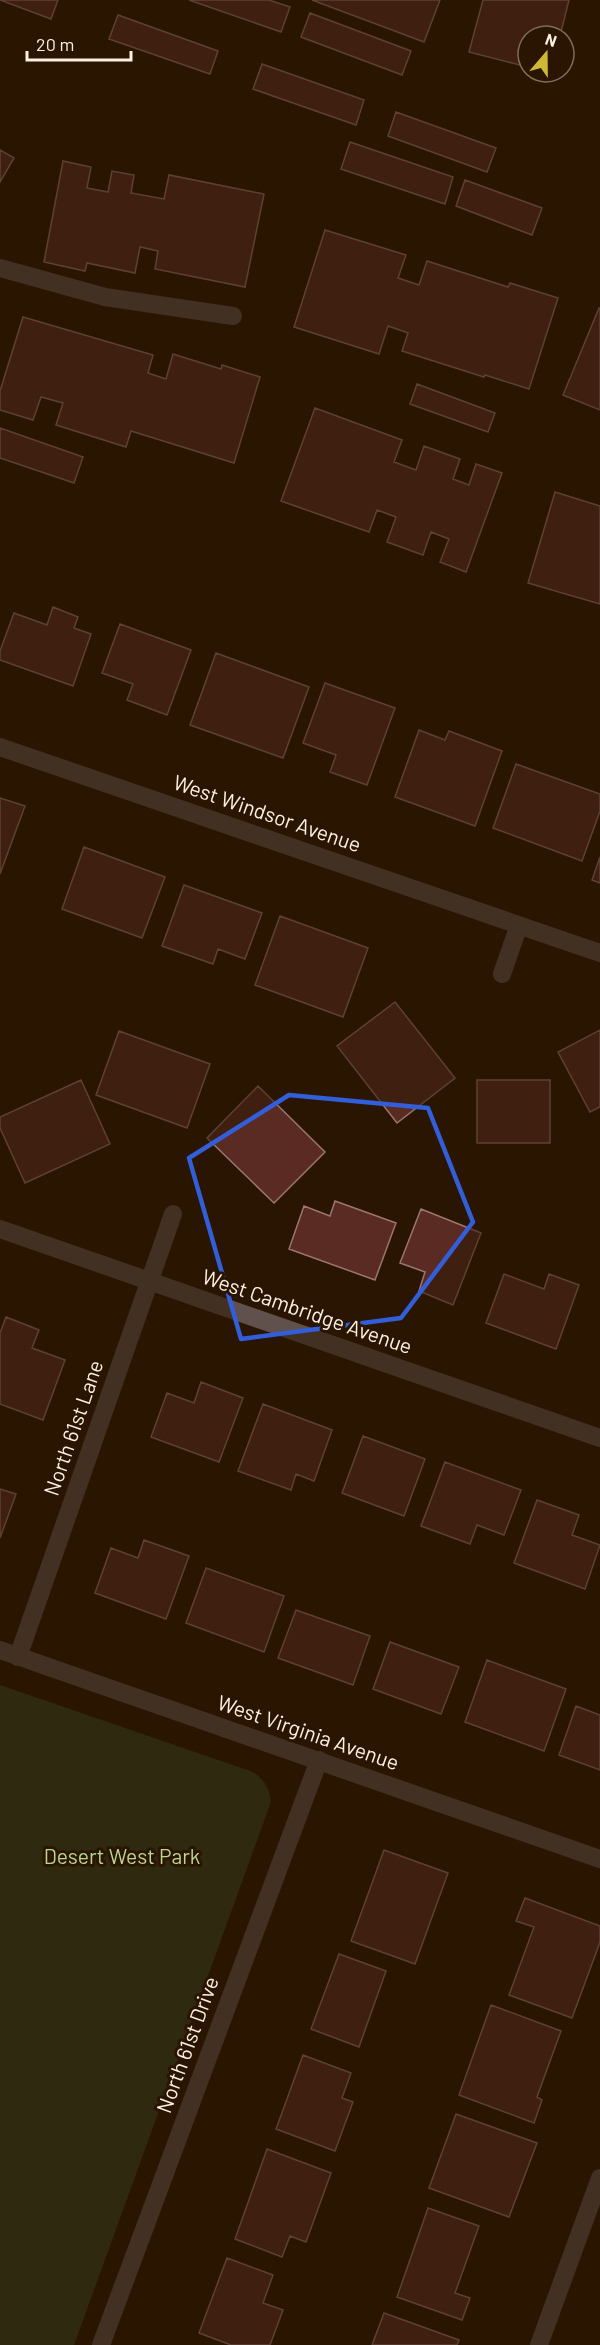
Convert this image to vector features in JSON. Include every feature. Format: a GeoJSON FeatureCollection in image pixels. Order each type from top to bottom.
{"type":"FeatureCollection","features":[{"type":"Feature","properties":{"kind":"street"},"geometry":{"type":"LineString","coordinates":[[0,268],[105,297],[233,316]]}},
{"type":"Feature","properties":{"kind":"street","name":"West Windsor Avenue"},"geometry":{"type":"LineString","coordinates":[[0,747],[600,953]]}},
{"type":"Feature","properties":{"kind":"street"},"geometry":{"type":"LineString","coordinates":[[502,974],[519,925]]}},
{"type":"Feature","properties":{"kind":"street","name":"North 61st Lane"},"geometry":{"type":"LineString","coordinates":[[18,1657],[173,1214]]}},
{"type":"Feature","properties":{"kind":"street","name":"West Cambridge Avenue"},"geometry":{"type":"LineString","coordinates":[[0,1228],[600,1438]]}},
{"type":"Feature","properties":{"kind":"street","name":"West Virginia Avenue"},"geometry":{"type":"LineString","coordinates":[[0,1650],[600,1859]]}},
{"type":"Feature","properties":{"kind":"street","name":"North 61st Drive"},"geometry":{"type":"LineString","coordinates":[[101,2345],[319,1760]]}},
{"type":"Feature","properties":{"kind":"street"},"geometry":{"type":"LineString","coordinates":[[539,2345],[600,2178]]}},
{"type":"Feature","properties":{"kind":"highlighted area"},"geometry":{"type":"Polygon","coordinates":[[[289,1095],[428,1108],[473,1222],[401,1318],[241,1339],[189,1158],[289,1095]]]}},
{"type":"Feature","properties":{"kind":"green space","name":"Desert West Park"},"geometry":{"type":"Polygon","coordinates":[[[0,1685],[253,1772],[266,1785],[271,1802],[74,2345],[0,2345],[0,1685]]]}},
{"type":"Feature","properties":{"kind":"building"},"geometry":{"type":"Polygon","coordinates":[[[0,0],[58,0],[51,19],[0,0]]]}},
{"type":"Feature","properties":{"kind":"building"},"geometry":{"type":"Polygon","coordinates":[[[189,0],[269,0],[290,7],[281,32],[189,0]]]}},
{"type":"Feature","properties":{"kind":"building"},"geometry":{"type":"Polygon","coordinates":[[[312,0],[440,0],[424,42],[312,0]]]}},
{"type":"Feature","properties":{"kind":"building"},"geometry":{"type":"Polygon","coordinates":[[[483,0],[569,0],[563,24],[516,24],[516,64],[469,52],[483,0]]]}},
{"type":"Feature","properties":{"kind":"building"},"geometry":{"type":"Polygon","coordinates":[[[310,13],[411,51],[402,75],[301,37],[310,13]]]}},
{"type":"Feature","properties":{"kind":"building"},"geometry":{"type":"Polygon","coordinates":[[[118,15],[218,51],[210,74],[109,39],[118,15]]]}},
{"type":"Feature","properties":{"kind":"building"},"geometry":{"type":"Polygon","coordinates":[[[262,64],[364,100],[356,125],[253,89],[262,64]]]}},
{"type":"Feature","properties":{"kind":"building"},"geometry":{"type":"Polygon","coordinates":[[[396,112],[496,148],[487,172],[388,136],[396,112]]]}},
{"type":"Feature","properties":{"kind":"building"},"geometry":{"type":"Polygon","coordinates":[[[350,142],[453,177],[445,204],[341,169],[350,142]]]}},
{"type":"Feature","properties":{"kind":"building"},"geometry":{"type":"Polygon","coordinates":[[[0,150],[14,158],[0,182],[0,150]]]}},
{"type":"Feature","properties":{"kind":"building"},"geometry":{"type":"Polygon","coordinates":[[[63,161],[91,167],[87,188],[108,192],[112,171],[134,175],[131,193],[164,199],[169,175],[264,194],[245,287],[155,269],[158,251],[140,247],[135,273],[87,263],[85,271],[44,262],[63,161]]]}},
{"type":"Feature","properties":{"kind":"building"},"geometry":{"type":"Polygon","coordinates":[[[465,180],[542,208],[532,235],[456,206],[465,180]]]}},
{"type":"Feature","properties":{"kind":"building"},"geometry":{"type":"Polygon","coordinates":[[[325,230],[406,255],[398,278],[419,285],[427,261],[508,287],[510,283],[558,298],[529,389],[402,351],[408,333],[388,326],[379,354],[294,327],[325,230]]]}},
{"type":"Feature","properties":{"kind":"building"},"geometry":{"type":"Polygon","coordinates":[[[600,308],[600,410],[563,395],[600,308]]]}},
{"type":"Feature","properties":{"kind":"building"},"geometry":{"type":"Polygon","coordinates":[[[23,317],[153,355],[148,373],[166,379],[173,354],[221,369],[222,365],[260,377],[234,463],[131,431],[126,447],[56,425],[63,403],[41,397],[33,420],[0,410],[0,391],[23,317]]]}},
{"type":"Feature","properties":{"kind":"building"},"geometry":{"type":"Polygon","coordinates":[[[417,384],[495,413],[488,432],[410,404],[417,384]]]}},
{"type":"Feature","properties":{"kind":"building"},"geometry":{"type":"Polygon","coordinates":[[[315,408],[402,440],[394,462],[416,470],[424,446],[460,459],[453,479],[469,485],[476,464],[502,473],[466,572],[440,562],[449,539],[431,532],[423,555],[387,542],[396,517],[377,510],[369,532],[281,501],[315,408]]]}},
{"type":"Feature","properties":{"kind":"building"},"geometry":{"type":"Polygon","coordinates":[[[0,428],[83,457],[74,483],[0,458],[0,428]]]}},
{"type":"Feature","properties":{"kind":"building"},"geometry":{"type":"Polygon","coordinates":[[[555,492],[600,506],[600,604],[528,583],[555,492]]]}},
{"type":"Feature","properties":{"kind":"building"},"geometry":{"type":"Polygon","coordinates":[[[53,607],[78,617],[74,628],[91,634],[73,686],[0,660],[0,651],[14,613],[47,625],[53,607]]]}},
{"type":"Feature","properties":{"kind":"building"},"geometry":{"type":"Polygon","coordinates":[[[120,624],[191,650],[167,715],[127,700],[133,684],[102,673],[120,624]]]}},
{"type":"Feature","properties":{"kind":"building"},"geometry":{"type":"Polygon","coordinates":[[[216,653],[309,687],[283,758],[190,725],[216,653]]]}},
{"type":"Feature","properties":{"kind":"building"},"geometry":{"type":"Polygon","coordinates":[[[325,683],[395,708],[367,785],[330,772],[336,755],[303,743],[325,683]]]}},
{"type":"Feature","properties":{"kind":"building"},"geometry":{"type":"Polygon","coordinates":[[[419,730],[445,740],[449,731],[502,751],[475,826],[395,797],[419,730]]]}},
{"type":"Feature","properties":{"kind":"building"},"geometry":{"type":"Polygon","coordinates":[[[516,764],[600,794],[600,811],[582,861],[493,828],[516,764]]]}},
{"type":"Feature","properties":{"kind":"building"},"geometry":{"type":"Polygon","coordinates":[[[0,798],[25,806],[0,874],[0,798]]]}},
{"type":"Feature","properties":{"kind":"building"},"geometry":{"type":"Polygon","coordinates":[[[84,847],[165,877],[142,938],[62,909],[84,847]]]}},
{"type":"Feature","properties":{"kind":"building"},"geometry":{"type":"Polygon","coordinates":[[[600,857],[600,883],[592,880],[600,857]]]}},
{"type":"Feature","properties":{"kind":"building"},"geometry":{"type":"Polygon","coordinates":[[[184,885],[262,913],[245,959],[218,949],[213,964],[162,946],[184,885]]]}},
{"type":"Feature","properties":{"kind":"building"},"geometry":{"type":"Polygon","coordinates":[[[280,916],[368,948],[343,1017],[255,985],[280,916]]]}},
{"type":"Feature","properties":{"kind":"building"},"geometry":{"type":"Polygon","coordinates":[[[395,1002],[455,1078],[397,1123],[337,1046],[395,1002]]]}},
{"type":"Feature","properties":{"kind":"building"},"geometry":{"type":"Polygon","coordinates":[[[600,1030],[600,1107],[590,1112],[558,1052],[600,1030]]]}},
{"type":"Feature","properties":{"kind":"building"},"geometry":{"type":"Polygon","coordinates":[[[119,1031],[210,1064],[187,1128],[96,1095],[119,1031]]]}},
{"type":"Feature","properties":{"kind":"building"},"geometry":{"type":"Polygon","coordinates":[[[81,1080],[110,1144],[25,1183],[0,1128],[0,1117],[81,1080]]]}},
{"type":"Feature","properties":{"kind":"building"},"geometry":{"type":"Polygon","coordinates":[[[477,1080],[550,1080],[550,1143],[477,1143],[477,1080]]]}},
{"type":"Feature","properties":{"kind":"building"},"geometry":{"type":"Polygon","coordinates":[[[258,1086],[325,1152],[274,1203],[207,1138],[258,1086]]]}},
{"type":"Feature","properties":{"kind":"building"},"geometry":{"type":"Polygon","coordinates":[[[335,1201],[396,1223],[375,1280],[289,1249],[304,1206],[330,1216],[335,1201]]]}},
{"type":"Feature","properties":{"kind":"building"},"geometry":{"type":"Polygon","coordinates":[[[421,1209],[481,1233],[453,1305],[419,1291],[425,1272],[400,1263],[421,1209]]]}},
{"type":"Feature","properties":{"kind":"building"},"geometry":{"type":"Polygon","coordinates":[[[504,1274],[544,1289],[549,1274],[579,1285],[556,1349],[486,1323],[504,1274]]]}},
{"type":"Feature","properties":{"kind":"building"},"geometry":{"type":"Polygon","coordinates":[[[6,1317],[39,1330],[32,1348],[65,1360],[43,1420],[0,1404],[0,1333],[6,1317]]]}},
{"type":"Feature","properties":{"kind":"building"},"geometry":{"type":"Polygon","coordinates":[[[201,1382],[243,1398],[219,1462],[151,1437],[167,1393],[194,1403],[201,1382]]]}},
{"type":"Feature","properties":{"kind":"building"},"geometry":{"type":"Polygon","coordinates":[[[263,1404],[332,1430],[314,1481],[296,1474],[291,1490],[238,1471],[263,1404]]]}},
{"type":"Feature","properties":{"kind":"building"},"geometry":{"type":"Polygon","coordinates":[[[363,1436],[425,1459],[404,1516],[342,1493],[363,1436]]]}},
{"type":"Feature","properties":{"kind":"building"},"geometry":{"type":"Polygon","coordinates":[[[445,1462],[521,1490],[504,1535],[477,1525],[470,1544],[421,1526],[445,1462]]]}},
{"type":"Feature","properties":{"kind":"building"},"geometry":{"type":"Polygon","coordinates":[[[0,1489],[16,1494],[0,1538],[0,1489]]]}},
{"type":"Feature","properties":{"kind":"building"},"geometry":{"type":"Polygon","coordinates":[[[537,1500],[579,1515],[572,1535],[600,1545],[585,1589],[514,1563],[537,1500]]]}},
{"type":"Feature","properties":{"kind":"building"},"geometry":{"type":"Polygon","coordinates":[[[144,1540],[189,1556],[166,1619],[95,1593],[111,1548],[138,1558],[144,1540]]]}},
{"type":"Feature","properties":{"kind":"building"},"geometry":{"type":"Polygon","coordinates":[[[206,1568],[284,1596],[264,1652],[186,1623],[206,1568]]]}},
{"type":"Feature","properties":{"kind":"building"},"geometry":{"type":"Polygon","coordinates":[[[296,1610],[370,1636],[353,1685],[278,1658],[296,1610]]]}},
{"type":"Feature","properties":{"kind":"building"},"geometry":{"type":"Polygon","coordinates":[[[390,1642],[459,1667],[441,1714],[373,1689],[390,1642]]]}},
{"type":"Feature","properties":{"kind":"building"},"geometry":{"type":"Polygon","coordinates":[[[487,1660],[566,1689],[544,1751],[465,1722],[487,1660]]]}},
{"type":"Feature","properties":{"kind":"building"},"geometry":{"type":"Polygon","coordinates":[[[576,1706],[600,1715],[600,1770],[559,1755],[576,1706]]]}},
{"type":"Feature","properties":{"kind":"building"},"geometry":{"type":"Polygon","coordinates":[[[384,1850],[448,1873],[415,1964],[351,1941],[384,1850]]]}},
{"type":"Feature","properties":{"kind":"building"},"geometry":{"type":"Polygon","coordinates":[[[525,1898],[600,1926],[600,1942],[572,2018],[509,1995],[534,1927],[516,1921],[525,1898]]]}},
{"type":"Feature","properties":{"kind":"building"},"geometry":{"type":"Polygon","coordinates":[[[339,1954],[386,1971],[359,2047],[311,2029],[339,1954]]]}},
{"type":"Feature","properties":{"kind":"building"},"geometry":{"type":"Polygon","coordinates":[[[491,2005],[561,2031],[537,2097],[542,2100],[534,2123],[459,2095],[491,2005]]]}},
{"type":"Feature","properties":{"kind":"building"},"geometry":{"type":"Polygon","coordinates":[[[303,2055],[351,2073],[342,2098],[353,2102],[335,2151],[276,2129],[303,2055]]]}},
{"type":"Feature","properties":{"kind":"building"},"geometry":{"type":"Polygon","coordinates":[[[456,2114],[537,2143],[509,2217],[429,2188],[456,2114]]]}},
{"type":"Feature","properties":{"kind":"building"},"geometry":{"type":"Polygon","coordinates":[[[267,2149],[331,2173],[306,2242],[290,2236],[282,2257],[235,2239],[267,2149]]]}},
{"type":"Feature","properties":{"kind":"building"},"geometry":{"type":"Polygon","coordinates":[[[428,2208],[479,2226],[455,2293],[470,2298],[462,2320],[397,2297],[428,2208]]]}},
{"type":"Feature","properties":{"kind":"building"},"geometry":{"type":"Polygon","coordinates":[[[227,2258],[273,2275],[263,2303],[283,2310],[270,2345],[231,2345],[199,2333],[227,2258]]]}},
{"type":"Feature","properties":{"kind":"building"},"geometry":{"type":"Polygon","coordinates":[[[384,2313],[459,2340],[457,2345],[372,2345],[384,2313]]]}}]}
